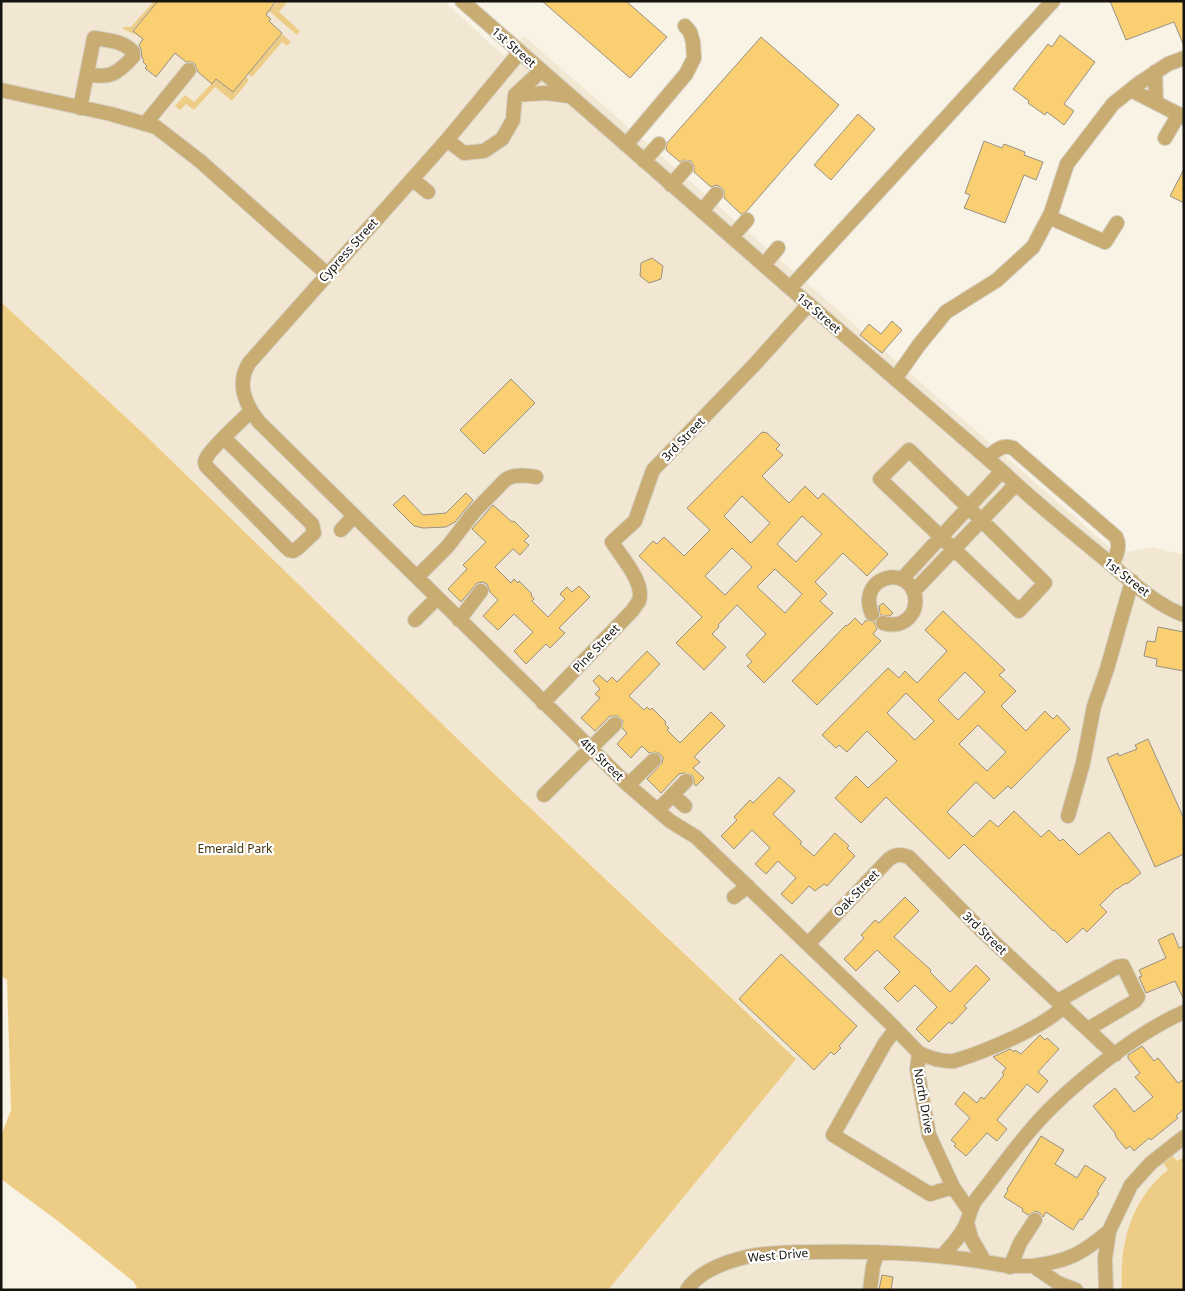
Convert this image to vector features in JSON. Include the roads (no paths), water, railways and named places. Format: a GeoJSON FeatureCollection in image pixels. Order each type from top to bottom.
{"type":"FeatureCollection","features":[{"type":"Feature","properties":{"kind":"street","name":"1st Street"},"geometry":{"type":"LineString","coordinates":[[462,1],[1016,484],[1132,581],[1176,613],[1184,615]]}},
{"type":"Feature","properties":{"kind":"street"},"geometry":{"type":"LineString","coordinates":[[790,288],[1054,1]]}},
{"type":"Feature","properties":{"kind":"street"},"geometry":{"type":"LineString","coordinates":[[626,145],[686,74],[694,58],[693,42],[690,32],[685,26]]}},
{"type":"Feature","properties":{"kind":"street","name":"Cypress Street"},"geometry":{"type":"LineString","coordinates":[[292,455],[258,422],[251,412],[245,400],[243,389],[243,378],[246,369],[327,274],[447,140],[520,52]]}},
{"type":"Feature","properties":{"kind":"street"},"geometry":{"type":"LineString","coordinates":[[895,379],[946,312],[997,280],[1033,247],[1049,217],[1068,164],[1113,104],[1155,72],[1168,64],[1184,58]]}},
{"type":"Feature","properties":{"kind":"street"},"geometry":{"type":"LineString","coordinates":[[145,124],[189,70]]}},
{"type":"Feature","properties":{"kind":"street"},"geometry":{"type":"LineString","coordinates":[[447,140],[464,152],[484,152],[502,138],[513,120],[515,94],[541,70]]}},
{"type":"Feature","properties":{"kind":"street"},"geometry":{"type":"LineString","coordinates":[[1155,72],[1156,101]]}},
{"type":"Feature","properties":{"kind":"street"},"geometry":{"type":"LineString","coordinates":[[80,108],[87,74]]}},
{"type":"Feature","properties":{"kind":"street"},"geometry":{"type":"LineString","coordinates":[[499,77],[515,94]]}},
{"type":"Feature","properties":{"kind":"street"},"geometry":{"type":"LineString","coordinates":[[1,90],[156,127],[196,158],[327,274]]}},
{"type":"Feature","properties":{"kind":"street"},"geometry":{"type":"LineString","coordinates":[[1131,90],[1181,115],[1164,138]]}},
{"type":"Feature","properties":{"kind":"street"},"geometry":{"type":"LineString","coordinates":[[515,94],[546,92],[570,96]]}},
{"type":"Feature","properties":{"kind":"street"},"geometry":{"type":"LineString","coordinates":[[644,161],[658,144]]}},
{"type":"Feature","properties":{"kind":"street"},"geometry":{"type":"LineString","coordinates":[[671,185],[686,168]]}},
{"type":"Feature","properties":{"kind":"street"},"geometry":{"type":"LineString","coordinates":[[412,179],[428,192]]}},
{"type":"Feature","properties":{"kind":"street"},"geometry":{"type":"LineString","coordinates":[[702,212],[716,194]]}},
{"type":"Feature","properties":{"kind":"street"},"geometry":{"type":"LineString","coordinates":[[1049,217],[1105,242],[1117,223]]}},
{"type":"Feature","properties":{"kind":"street"},"geometry":{"type":"LineString","coordinates":[[732,237],[747,220]]}},
{"type":"Feature","properties":{"kind":"street"},"geometry":{"type":"LineString","coordinates":[[764,266],[778,248]]}},
{"type":"Feature","properties":{"kind":"street","name":"3rd Street"},"geometry":{"type":"LineString","coordinates":[[640,589],[636,578],[607,543],[635,522],[653,470],[756,363],[809,304]]}},
{"type":"Feature","properties":{"kind":"street"},"geometry":{"type":"LineString","coordinates":[[224,438],[312,524],[314,533],[298,548],[293,551],[289,550],[206,466],[206,456],[224,438],[251,412]]}},
{"type":"Feature","properties":{"kind":"street"},"geometry":{"type":"LineString","coordinates":[[987,458],[999,448],[1006,446],[1013,448],[1116,537],[1118,551],[1112,565]]}},
{"type":"Feature","properties":{"kind":"street"},"geometry":{"type":"LineString","coordinates":[[908,450],[982,520],[1045,583],[1019,611],[880,479],[908,450]]}},
{"type":"Feature","properties":{"kind":"street","name":"4th Street"},"geometry":{"type":"LineString","coordinates":[[292,455],[628,785],[670,821],[696,837],[919,1053]]}},
{"type":"Feature","properties":{"kind":"street"},"geometry":{"type":"LineString","coordinates":[[902,579],[1002,471]]}},
{"type":"Feature","properties":{"kind":"street"},"geometry":{"type":"LineString","coordinates":[[417,577],[448,546],[474,512],[505,480],[510,476],[536,477]]}},
{"type":"Feature","properties":{"kind":"street"},"geometry":{"type":"LineString","coordinates":[[914,591],[1016,484]]}},
{"type":"Feature","properties":{"kind":"street"},"geometry":{"type":"LineString","coordinates":[[341,530],[354,516]]}},
{"type":"Feature","properties":{"kind":"street"},"geometry":{"type":"LineString","coordinates":[[872,614],[868,600],[874,586],[887,578],[902,579],[907,582],[914,591],[916,599],[912,615],[899,624],[890,625],[883,623]]}},
{"type":"Feature","properties":{"kind":"street"},"geometry":{"type":"LineString","coordinates":[[1068,816],[1083,763],[1094,706],[1107,669],[1132,581]]}},
{"type":"Feature","properties":{"kind":"street","name":"Pine Street"},"geometry":{"type":"LineString","coordinates":[[543,703],[632,611],[638,601],[640,589]]}},
{"type":"Feature","properties":{"kind":"street"},"geometry":{"type":"LineString","coordinates":[[459,620],[481,591]]}},
{"type":"Feature","properties":{"kind":"street"},"geometry":{"type":"LineString","coordinates":[[415,620],[437,598]]}},
{"type":"Feature","properties":{"kind":"street"},"geometry":{"type":"LineString","coordinates":[[544,795],[615,724]]}},
{"type":"Feature","properties":{"kind":"street"},"geometry":{"type":"LineString","coordinates":[[628,785],[654,760]]}},
{"type":"Feature","properties":{"kind":"street"},"geometry":{"type":"LineString","coordinates":[[658,810],[686,781]]}},
{"type":"Feature","properties":{"kind":"street"},"geometry":{"type":"LineString","coordinates":[[673,795],[685,806]]}},
{"type":"Feature","properties":{"kind":"street","name":"Oak Street"},"geometry":{"type":"LineString","coordinates":[[808,944],[888,859],[898,854],[909,857]]}},
{"type":"Feature","properties":{"kind":"street","name":"3rd Street"},"geometry":{"type":"LineString","coordinates":[[909,857],[982,931],[1115,1055]]}},
{"type":"Feature","properties":{"kind":"street"},"geometry":{"type":"LineString","coordinates":[[734,897],[748,886]]}},
{"type":"Feature","properties":{"kind":"street","name":"North Drive"},"geometry":{"type":"LineString","coordinates":[[985,1262],[971,1238],[968,1216],[928,1134],[917,1069],[919,1053],[948,1062],[964,1058],[1010,1039],[1043,1022],[1061,1003],[1117,966],[1123,966],[1138,997],[1135,1002],[1088,1029]]}},
{"type":"Feature","properties":{"kind":"street"},"geometry":{"type":"LineString","coordinates":[[942,1256],[961,1234],[968,1216],[1016,1147],[1041,1118],[1076,1086],[1134,1040],[1184,1012]]}},
{"type":"Feature","properties":{"kind":"street"},"geometry":{"type":"LineString","coordinates":[[896,1029],[885,1043],[833,1135],[930,1194],[953,1186]]}},
{"type":"Feature","properties":{"kind":"street"},"geometry":{"type":"LineString","coordinates":[[1106,1290],[1105,1259],[1109,1231],[1131,1185],[1152,1163],[1184,1138]]}},
{"type":"Feature","properties":{"kind":"street"},"geometry":{"type":"LineString","coordinates":[[1010,1267],[1020,1243],[1035,1220]]}},
{"type":"Feature","properties":{"kind":"street"},"geometry":{"type":"LineString","coordinates":[[1032,1266],[1054,1263],[1073,1257],[1109,1231]]}},
{"type":"Feature","properties":{"kind":"street","name":"West Drive"},"geometry":{"type":"LineString","coordinates":[[688,1290],[696,1279],[709,1271],[745,1258],[788,1252],[878,1252],[942,1256],[1010,1267],[1032,1266]]}},
{"type":"Feature","properties":{"kind":"street"},"geometry":{"type":"LineString","coordinates":[[870,1290],[873,1266],[878,1252]]}},
{"type":"Feature","properties":{"kind":"street"},"geometry":{"type":"LineString","coordinates":[[1032,1266],[1058,1283],[1076,1290]]}},
{"type":"Feature","properties":{"kind":"park label","name":"Emerald Park"},"geometry":{"type":"Point","coordinates":[235,848]}}]}
